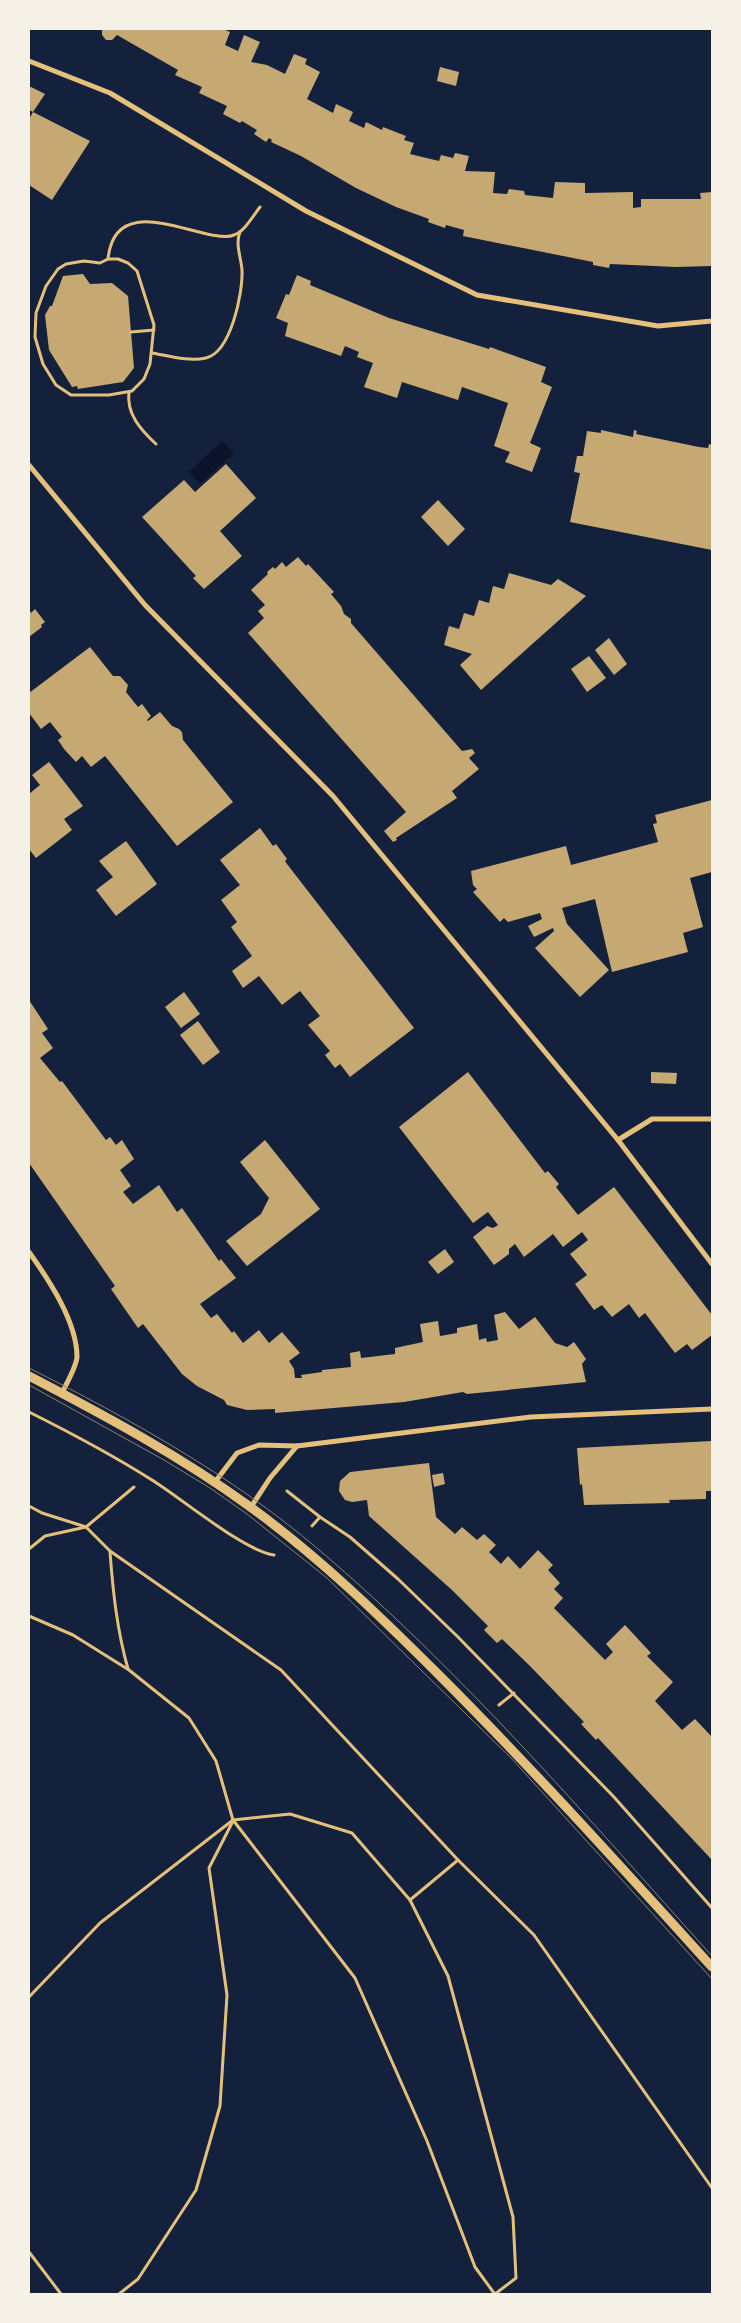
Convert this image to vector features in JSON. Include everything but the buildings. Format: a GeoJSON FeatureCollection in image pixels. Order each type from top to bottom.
{"type":"FeatureCollection","features":[{"type":"Feature","properties":{"kind":"street"},"geometry":{"type":"LineString","coordinates":[[29,61],[110,93],[306,211],[477,295],[658,326],[712,321]]}},
{"type":"Feature","properties":{"kind":"street"},"geometry":{"type":"LineString","coordinates":[[29,465],[145,605],[332,796],[618,1140],[712,1264]]}},
{"type":"Feature","properties":{"kind":"street"},"geometry":{"type":"LineString","coordinates":[[618,1140],[652,1119],[712,1119]]}},
{"type":"Feature","properties":{"kind":"street"},"geometry":{"type":"LineString","coordinates":[[29,1252],[43,1272],[71,1325],[77,1359],[62,1393]]}},
{"type":"Feature","properties":{"kind":"street"},"geometry":{"type":"LineString","coordinates":[[29,1376],[168,1452],[215,1482],[251,1507],[331,1571],[519,1755],[712,1967]]}},
{"type":"Feature","properties":{"kind":"street"},"geometry":{"type":"LineString","coordinates":[[215,1482],[237,1453],[259,1445],[297,1446],[531,1416],[712,1410]]}},
{"type":"Feature","properties":{"kind":"street"},"geometry":{"type":"LineString","coordinates":[[251,1507],[270,1478],[297,1446]]}},
{"type":"Feature","properties":{"kind":"path"},"geometry":{"type":"LineString","coordinates":[[108,259],[109,250],[117,232],[126,225],[136,222],[153,222],[223,237],[232,236],[241,231],[248,223]]}},
{"type":"Feature","properties":{"kind":"path"},"geometry":{"type":"LineString","coordinates":[[152,353],[194,360],[215,354],[222,346],[242,291],[238,241],[241,231]]}},
{"type":"Feature","properties":{"kind":"path"},"geometry":{"type":"LineString","coordinates":[[108,259],[118,259],[128,263],[137,271],[152,315],[154,330],[152,353],[144,379],[139,386],[129,392],[81,396],[71,395],[63,391],[43,364],[35,337],[34,324],[46,286],[58,269],[66,264],[84,261],[100,263],[108,259]]}},
{"type":"Feature","properties":{"kind":"path"},"geometry":{"type":"LineString","coordinates":[[131,332],[154,330]]}},
{"type":"Feature","properties":{"kind":"path"},"geometry":{"type":"LineString","coordinates":[[129,392],[129,405],[134,418],[156,444]]}},
{"type":"Feature","properties":{"kind":"path"},"geometry":{"type":"LineString","coordinates":[[29,1412],[152,1479],[264,1554],[282,1556]]}},
{"type":"Feature","properties":{"kind":"path"},"geometry":{"type":"LineString","coordinates":[[29,1549],[45,1536],[86,1527],[134,1486]]}},
{"type":"Feature","properties":{"kind":"path"},"geometry":{"type":"LineString","coordinates":[[288,1491],[320,1517],[350,1537],[398,1579],[514,1693],[614,1797],[712,1908]]}},
{"type":"Feature","properties":{"kind":"path"},"geometry":{"type":"LineString","coordinates":[[29,1506],[42,1513],[86,1527],[110,1552],[282,1670],[458,1860],[534,1935],[712,2188]]}},
{"type":"Feature","properties":{"kind":"path"},"geometry":{"type":"LineString","coordinates":[[110,1552],[114,1605],[128,1670]]}},
{"type":"Feature","properties":{"kind":"path"},"geometry":{"type":"LineString","coordinates":[[29,1616],[73,1635],[128,1670],[188,1718],[216,1761],[233,1820],[356,1978],[427,2141],[475,2267],[495,2294],[516,2278],[513,2217],[448,1976],[410,1900],[352,1833],[290,1814],[233,1820],[100,1923],[29,1997]]}},
{"type":"Feature","properties":{"kind":"path"},"geometry":{"type":"LineString","coordinates":[[496,1706],[514,1693]]}},
{"type":"Feature","properties":{"kind":"path"},"geometry":{"type":"LineString","coordinates":[[119,2294],[138,2279],[196,2190],[220,2106],[227,1995],[209,1868],[233,1820]]}},
{"type":"Feature","properties":{"kind":"path"},"geometry":{"type":"LineString","coordinates":[[410,1900],[458,1860]]}},
{"type":"Feature","properties":{"kind":"path"},"geometry":{"type":"LineString","coordinates":[[29,2252],[61,2294]]}},
{"type":"Feature","properties":{"kind":"water"},"geometry":{"type":"Polygon","coordinates":[[[222,441],[234,453],[200,484],[189,472],[222,441]]]}},
{"type":"Feature","properties":{"kind":"tram line"},"geometry":{"type":"LineString","coordinates":[[29,1368],[105,1407],[179,1450],[250,1497],[318,1549],[423,1644],[473,1694],[570,1798],[712,1956]]}},
{"type":"Feature","properties":{"kind":"tram line"},"geometry":{"type":"LineString","coordinates":[[29,1385],[164,1460],[210,1488],[247,1514],[327,1578],[512,1759],[712,1979]]}}]}
